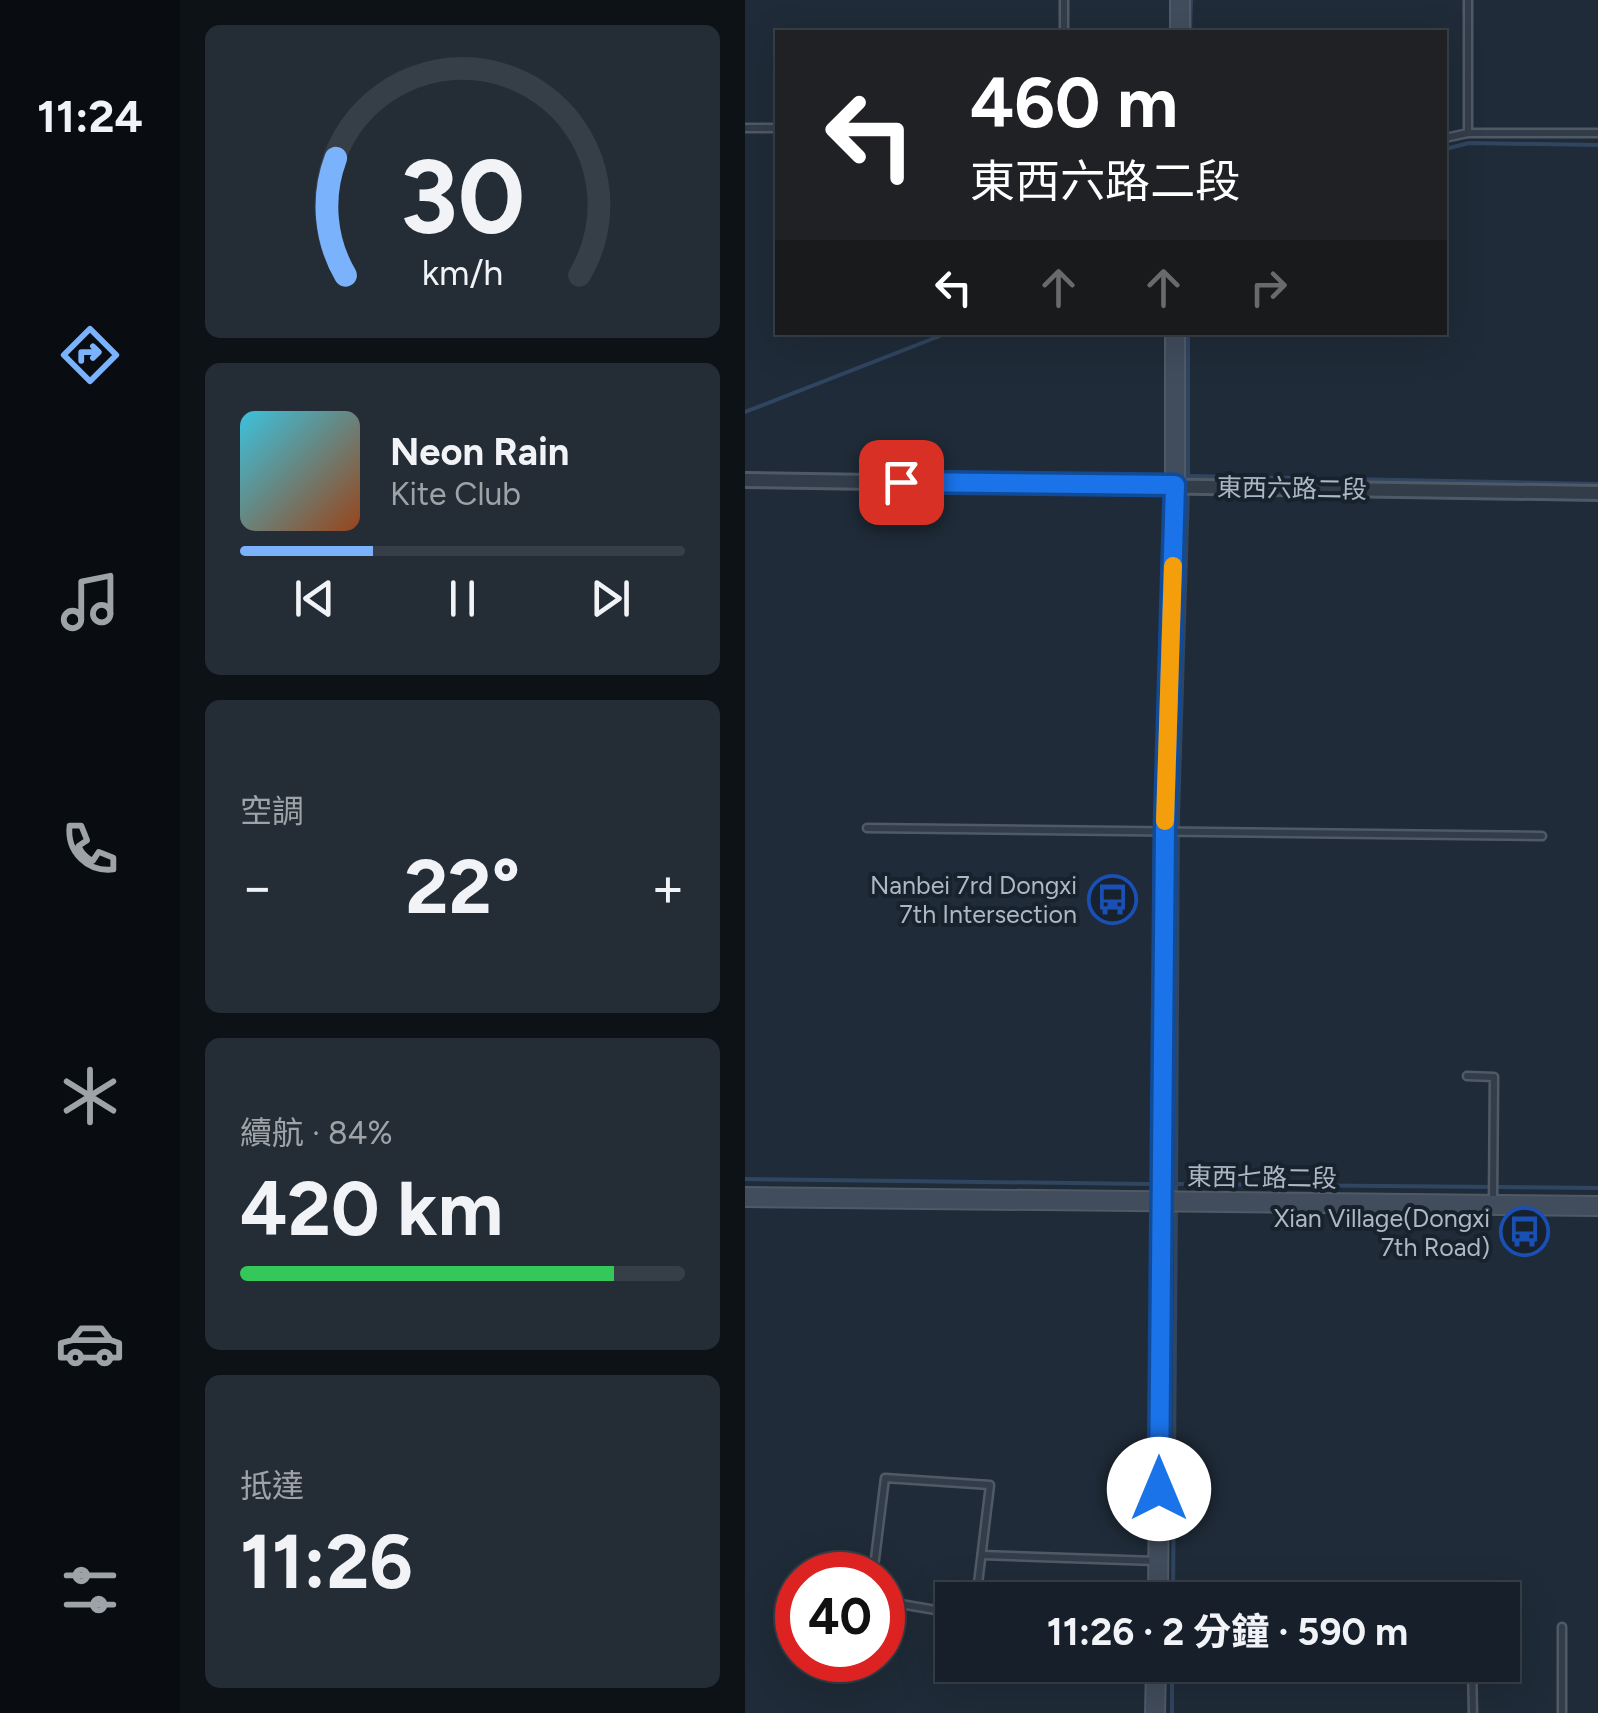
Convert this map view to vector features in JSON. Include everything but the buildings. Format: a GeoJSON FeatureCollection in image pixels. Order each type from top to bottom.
{"type":"FeatureCollection","features":[{"type":"Feature","properties":{"kind":"street"},"geometry":{"type":"LineString","coordinates":[[1180,0],[1180,30]]}},
{"type":"Feature","properties":{"kind":"street"},"geometry":{"type":"LineString","coordinates":[[1157,1582],[1165,830],[1175,485],[1175,335]]}},
{"type":"Feature","properties":{"kind":"street","name":"東西六路二段"},"geometry":{"type":"LineString","coordinates":[[745,480],[1598,494]]}},
{"type":"Feature","properties":{"kind":"street","name":"東西七路二段"},"geometry":{"type":"LineString","coordinates":[[745,1197],[1598,1206]]}},
{"type":"Feature","properties":{"kind":"street"},"geometry":{"type":"LineString","coordinates":[[1155,1713],[1156,1682]]}},
{"type":"Feature","properties":{"kind":"lane"},"geometry":{"type":"LineString","coordinates":[[1064,0],[1064,30]]}},
{"type":"Feature","properties":{"kind":"lane"},"geometry":{"type":"LineString","coordinates":[[1468,0],[1468,134]]}},
{"type":"Feature","properties":{"kind":"lane"},"geometry":{"type":"LineString","coordinates":[[745,128],[775,128]]}},
{"type":"Feature","properties":{"kind":"lane"},"geometry":{"type":"LineString","coordinates":[[1447,138],[1468,134],[1598,133]]}},
{"type":"Feature","properties":{"kind":"lane"},"geometry":{"type":"LineString","coordinates":[[867,828],[1542,836]]}},
{"type":"Feature","properties":{"kind":"lane"},"geometry":{"type":"LineString","coordinates":[[1467,1076],[1493,1078],[1493,1205]]}},
{"type":"Feature","properties":{"kind":"lane"},"geometry":{"type":"LineString","coordinates":[[876,1552],[885,1478],[989,1486],[978,1582]]}},
{"type":"Feature","properties":{"kind":"lane"},"geometry":{"type":"LineString","coordinates":[[982,1555],[1158,1561]]}},
{"type":"Feature","properties":{"kind":"lane"},"geometry":{"type":"LineString","coordinates":[[905,1605],[935,1610]]}},
{"type":"Feature","properties":{"kind":"lane"},"geometry":{"type":"LineString","coordinates":[[1561,1627],[1562,1713]]}},
{"type":"Feature","properties":{"kind":"lane"},"geometry":{"type":"LineString","coordinates":[[1472,1682],[1473,1713]]}},
{"type":"Feature","properties":{"kind":"waterway"},"geometry":{"type":"LineString","coordinates":[[1190,30],[1191,0]]}},
{"type":"Feature","properties":{"kind":"waterway"},"geometry":{"type":"LineString","coordinates":[[1447,148],[1469,143],[1598,145]]}},
{"type":"Feature","properties":{"kind":"waterway"},"geometry":{"type":"LineString","coordinates":[[745,412],[942,335]]}},
{"type":"Feature","properties":{"kind":"waterway"},"geometry":{"type":"LineString","coordinates":[[1188,335],[1188,483]]}},
{"type":"Feature","properties":{"kind":"waterway"},"geometry":{"type":"LineString","coordinates":[[1189,476],[1598,484]]}},
{"type":"Feature","properties":{"kind":"waterway"},"geometry":{"type":"LineString","coordinates":[[1176,1198],[1178,816],[1188,492]]}},
{"type":"Feature","properties":{"kind":"waterway"},"geometry":{"type":"LineString","coordinates":[[745,1179],[1148,1184]]}},
{"type":"Feature","properties":{"kind":"waterway"},"geometry":{"type":"LineString","coordinates":[[1178,1184],[1598,1188]]}},
{"type":"Feature","properties":{"kind":"waterway"},"geometry":{"type":"LineString","coordinates":[[1173,1582],[1176,1207]]}},
{"type":"Feature","properties":{"kind":"waterway"},"geometry":{"type":"LineString","coordinates":[[1172,1682],[1172,1713]]}},
{"type":"Feature","properties":{"kind":"slow traffic"},"geometry":{"type":"LineString","coordinates":[[1165,821],[1173,566]]}},
{"type":"Feature","properties":{"kind":"place","name":"Nanbei 7rd Dongxi 7th Intersection"},"geometry":{"type":"Point","coordinates":[1112,899]}},
{"type":"Feature","properties":{"kind":"place","name":"Xian Village(Dongxi 7th Road)"},"geometry":{"type":"Point","coordinates":[1525,1232]}},
{"type":"Feature","properties":{"kind":"route"},"geometry":{"type":"LineString","coordinates":[[901,482],[1175,485],[1165,830],[1159,1489]]}}]}
